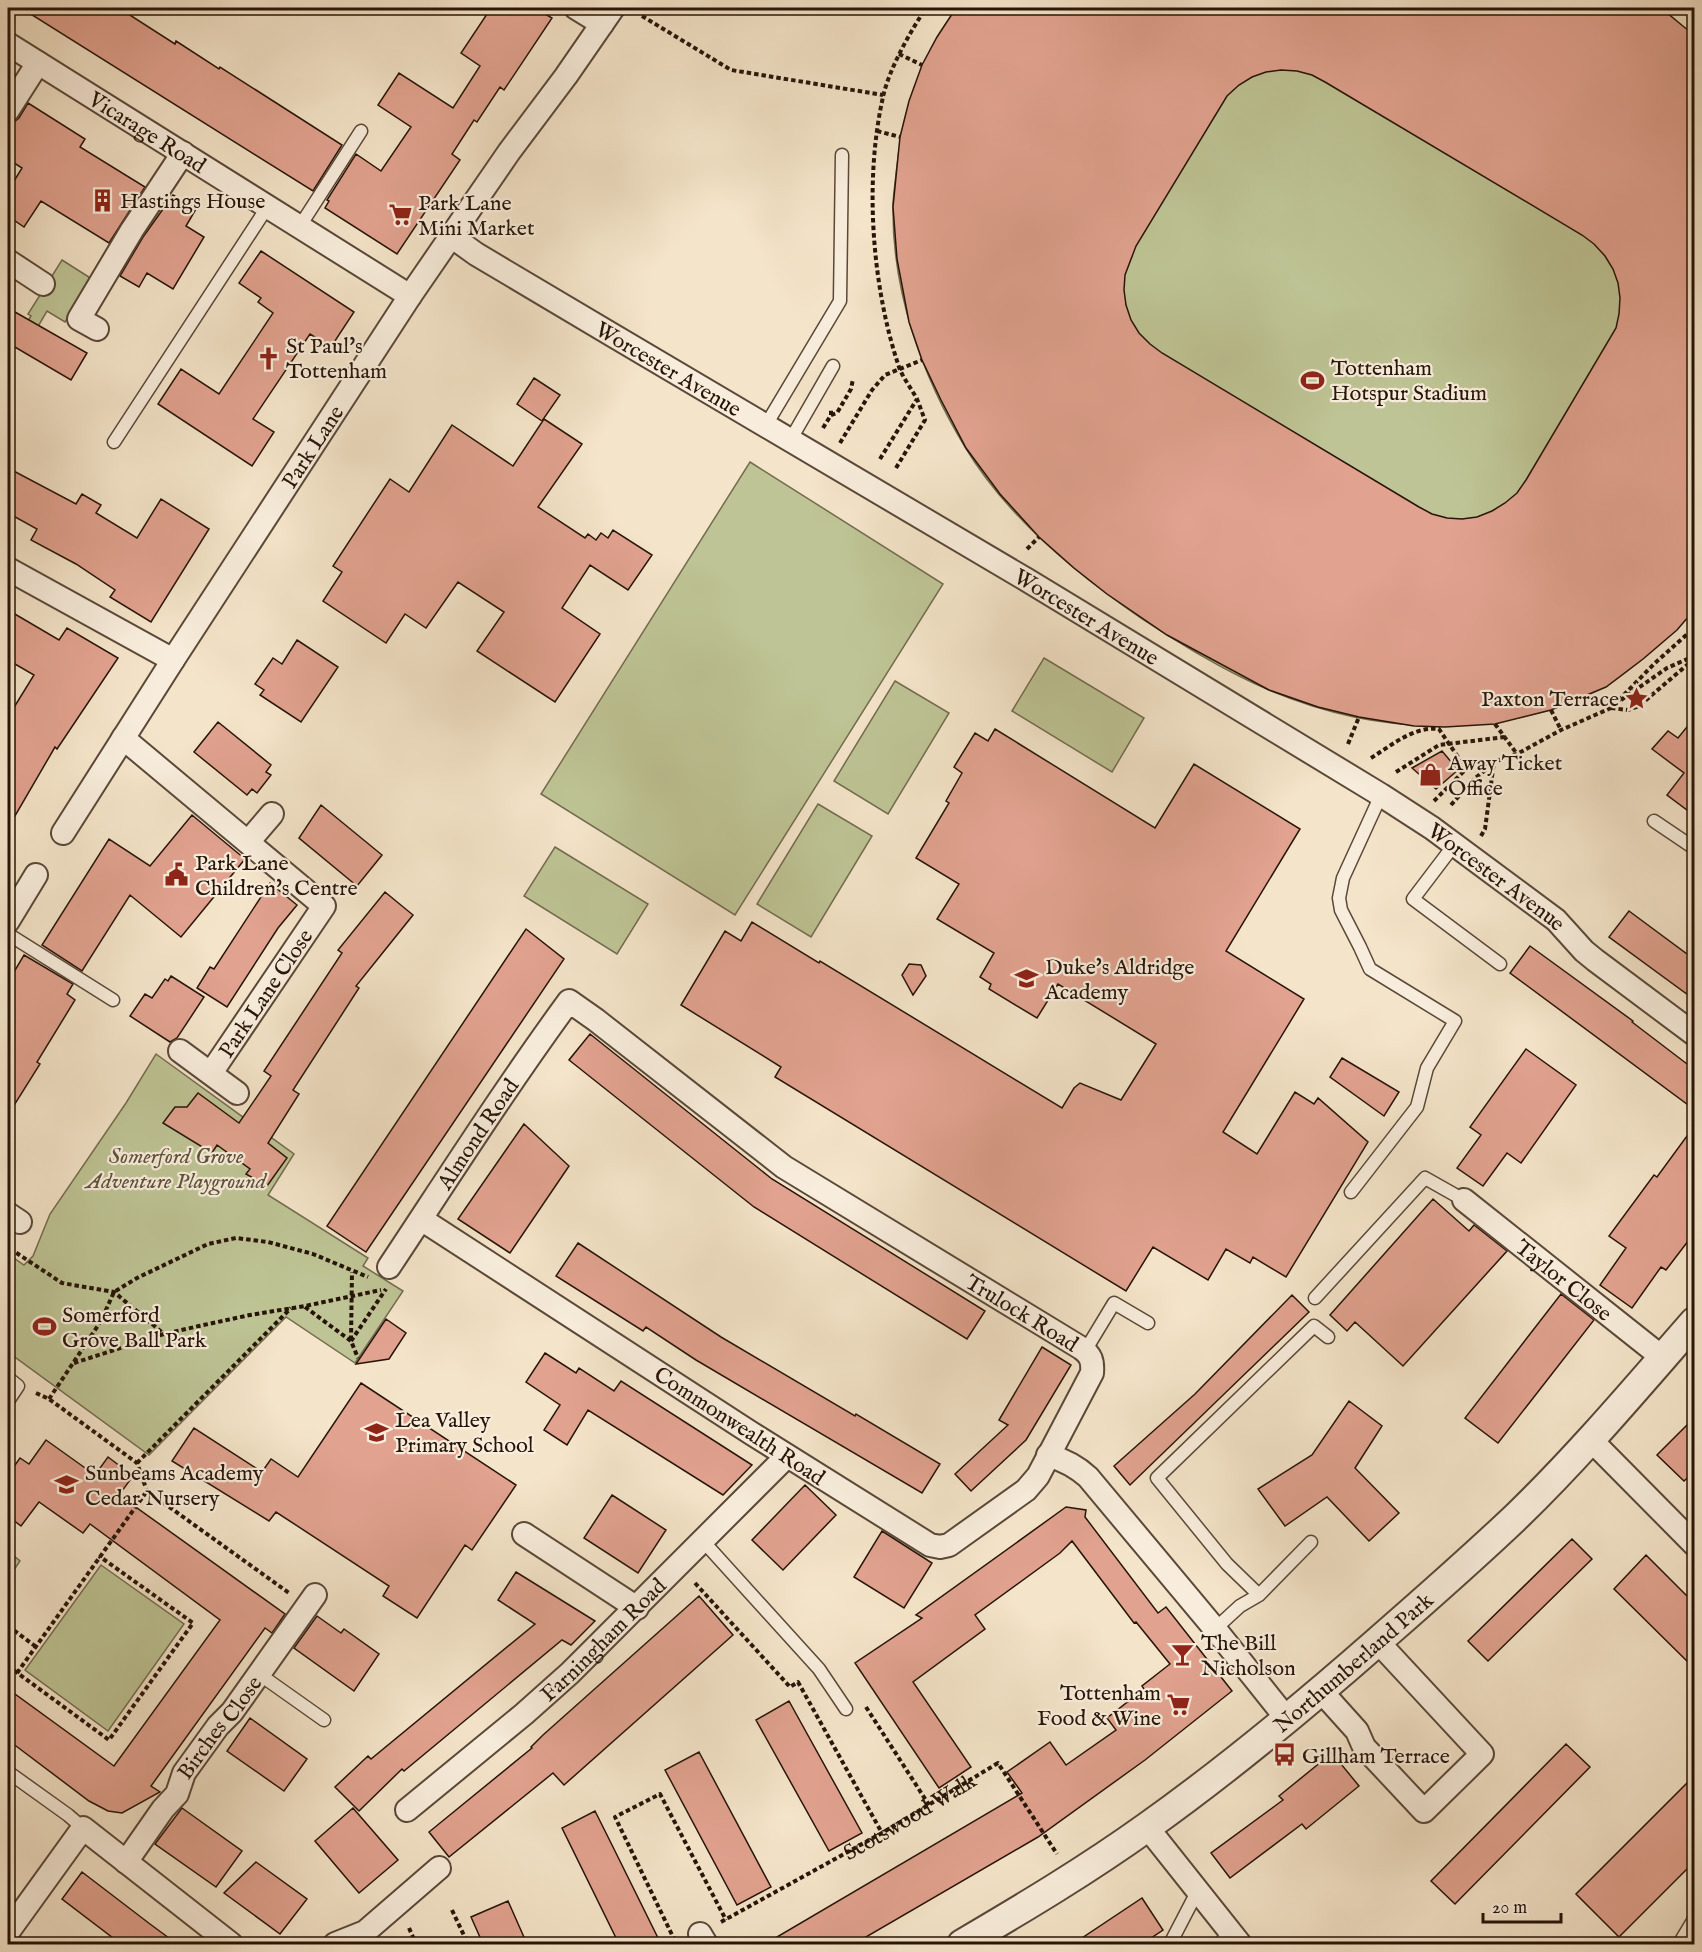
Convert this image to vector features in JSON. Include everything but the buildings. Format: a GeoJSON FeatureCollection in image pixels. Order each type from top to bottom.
{"type":"FeatureCollection","features":[{"type":"Feature","properties":{"kind":"street"},"geometry":{"type":"LineString","coordinates":[[576,8],[607,16]]}},
{"type":"Feature","properties":{"kind":"street","name":"Park Lane"},"geometry":{"type":"LineString","coordinates":[[63,833],[410,296],[508,152],[566,76],[607,16]]}},
{"type":"Feature","properties":{"kind":"street","name":"Vicarage Road"},"geometry":{"type":"LineString","coordinates":[[8,44],[410,296]]}},
{"type":"Feature","properties":{"kind":"street"},"geometry":{"type":"LineString","coordinates":[[8,110],[38,63]]}},
{"type":"Feature","properties":{"kind":"street"},"geometry":{"type":"LineString","coordinates":[[97,329],[79,319],[132,230],[183,153]]}},
{"type":"Feature","properties":{"kind":"street","name":"Worcester Avenue"},"geometry":{"type":"LineString","coordinates":[[451,236],[476,254],[766,424],[1381,795],[1454,844],[1556,920],[1584,951],[1695,1034]]}},
{"type":"Feature","properties":{"kind":"street"},"geometry":{"type":"LineString","coordinates":[[8,261],[43,284]]}},
{"type":"Feature","properties":{"kind":"street"},"geometry":{"type":"LineString","coordinates":[[8,569],[173,660]]}},
{"type":"Feature","properties":{"kind":"street","name":"Park Lane Close"},"geometry":{"type":"LineString","coordinates":[[123,738],[324,906],[211,1073]]}},
{"type":"Feature","properties":{"kind":"street"},"geometry":{"type":"LineString","coordinates":[[248,842],[272,814]]}},
{"type":"Feature","properties":{"kind":"street"},"geometry":{"type":"LineString","coordinates":[[8,921],[36,875]]}},
{"type":"Feature","properties":{"kind":"street","name":"Almond Road"},"geometry":{"type":"LineString","coordinates":[[381,1280],[568,1001]]}},
{"type":"Feature","properties":{"kind":"street","name":"Trulock Road"},"geometry":{"type":"LineString","coordinates":[[568,1001],[596,1020],[784,1167],[1086,1351],[1093,1362],[1092,1373],[1048,1455]]}},
{"type":"Feature","properties":{"kind":"street","name":"Park Lane Close"},"geometry":{"type":"LineString","coordinates":[[180,1051],[237,1093]]}},
{"type":"Feature","properties":{"kind":"street","name":"Taylor Close"},"geometry":{"type":"LineString","coordinates":[[1464,1200],[1663,1358]]}},
{"type":"Feature","properties":{"kind":"street","name":"Commonwealth Road"},"geometry":{"type":"LineString","coordinates":[[421,1219],[921,1540],[940,1547],[950,1545],[1026,1490],[1038,1476],[1048,1455]]}},
{"type":"Feature","properties":{"kind":"street","name":"Northumberland Park"},"geometry":{"type":"LineString","coordinates":[[963,1944],[1072,1878],[1147,1827],[1204,1785],[1321,1691],[1447,1581],[1519,1514],[1695,1322]]}},
{"type":"Feature","properties":{"kind":"street"},"geometry":{"type":"LineString","coordinates":[[1590,1438],[1695,1544]]}},
{"type":"Feature","properties":{"kind":"street"},"geometry":{"type":"LineString","coordinates":[[1048,1455],[1066,1461],[1088,1477],[1287,1719]]}},
{"type":"Feature","properties":{"kind":"street","name":"Farningham Road"},"geometry":{"type":"LineString","coordinates":[[407,1810],[524,1714],[637,1608],[709,1548],[787,1456]]}},
{"type":"Feature","properties":{"kind":"street"},"geometry":{"type":"LineString","coordinates":[[524,1534],[637,1608]]}},
{"type":"Feature","properties":{"kind":"street","name":"Birches Close"},"geometry":{"type":"LineString","coordinates":[[126,1862],[163,1809],[177,1794],[184,1773],[218,1726],[232,1712],[311,1600]]}},
{"type":"Feature","properties":{"kind":"street"},"geometry":{"type":"LineString","coordinates":[[1321,1691],[1356,1731],[1364,1747],[1424,1811],[1482,1754],[1378,1642]]}},
{"type":"Feature","properties":{"kind":"street"},"geometry":{"type":"LineString","coordinates":[[1147,1827],[1197,1892],[1230,1940]]}},
{"type":"Feature","properties":{"kind":"street"},"geometry":{"type":"LineString","coordinates":[[8,1932],[83,1828],[231,1944]]}},
{"type":"Feature","properties":{"kind":"street"},"geometry":{"type":"LineString","coordinates":[[335,1944],[365,1932],[440,1868]]}},
{"type":"Feature","properties":{"kind":"lane"},"geometry":{"type":"LineString","coordinates":[[300,226],[361,131]]}},
{"type":"Feature","properties":{"kind":"lane"},"geometry":{"type":"LineString","coordinates":[[766,424],[840,302],[842,155]]}},
{"type":"Feature","properties":{"kind":"lane"},"geometry":{"type":"LineString","coordinates":[[114,442],[268,206]]}},
{"type":"Feature","properties":{"kind":"lane"},"geometry":{"type":"LineString","coordinates":[[791,439],[833,366]]}},
{"type":"Feature","properties":{"kind":"lane"},"geometry":{"type":"LineString","coordinates":[[1351,1192],[1417,1107],[1427,1068],[1455,1021],[1370,969],[1341,910],[1339,898],[1343,878],[1381,795]]}},
{"type":"Feature","properties":{"kind":"lane"},"geometry":{"type":"LineString","coordinates":[[1654,821],[1695,848]]}},
{"type":"Feature","properties":{"kind":"lane"},"geometry":{"type":"LineString","coordinates":[[1454,844],[1413,899],[1500,964]]}},
{"type":"Feature","properties":{"kind":"lane"},"geometry":{"type":"LineString","coordinates":[[8,934],[112,1000]]}},
{"type":"Feature","properties":{"kind":"lane"},"geometry":{"type":"LineString","coordinates":[[1316,1298],[1425,1178],[1464,1200]]}},
{"type":"Feature","properties":{"kind":"lane"},"geometry":{"type":"LineString","coordinates":[[1086,1351],[1114,1303],[1148,1323]]}},
{"type":"Feature","properties":{"kind":"lane"},"geometry":{"type":"LineString","coordinates":[[1259,1595],[1227,1564],[1157,1478],[1314,1326],[1328,1336]]}},
{"type":"Feature","properties":{"kind":"lane"},"geometry":{"type":"LineString","coordinates":[[8,1378],[18,1386],[8,1401]]}},
{"type":"Feature","properties":{"kind":"lane"},"geometry":{"type":"LineString","coordinates":[[1215,1629],[1240,1606],[1259,1595],[1311,1542]]}},
{"type":"Feature","properties":{"kind":"lane"},"geometry":{"type":"LineString","coordinates":[[709,1548],[819,1669],[846,1709]]}},
{"type":"Feature","properties":{"kind":"lane"},"geometry":{"type":"LineString","coordinates":[[259,1674],[324,1720]]}},
{"type":"Feature","properties":{"kind":"lane"},"geometry":{"type":"LineString","coordinates":[[8,1772],[83,1828]]}},
{"type":"Feature","properties":{"kind":"lane"},"geometry":{"type":"LineString","coordinates":[[1170,1944],[1197,1892]]}},
{"type":"Feature","properties":{"kind":"lane"},"geometry":{"type":"LineString","coordinates":[[1679,1944],[1695,1919]]}},
{"type":"Feature","properties":{"kind":"path"},"geometry":{"type":"LineString","coordinates":[[896,468],[925,420],[900,370],[886,321],[878,283],[873,181],[877,131],[883,95],[900,54],[926,8]]}},
{"type":"Feature","properties":{"kind":"path"},"geometry":{"type":"LineString","coordinates":[[642,16],[732,70],[883,95]]}},
{"type":"Feature","properties":{"kind":"path"},"geometry":{"type":"LineString","coordinates":[[900,54],[922,65]]}},
{"type":"Feature","properties":{"kind":"path"},"geometry":{"type":"LineString","coordinates":[[877,131],[900,137]]}},
{"type":"Feature","properties":{"kind":"path"},"geometry":{"type":"LineString","coordinates":[[853,421],[872,390],[885,375],[922,360]]}},
{"type":"Feature","properties":{"kind":"path"},"geometry":{"type":"LineString","coordinates":[[823,428],[831,415],[837,413],[851,389],[853,378]]}},
{"type":"Feature","properties":{"kind":"path"},"geometry":{"type":"LineString","coordinates":[[880,459],[916,399]]}},
{"type":"Feature","properties":{"kind":"path"},"geometry":{"type":"LineString","coordinates":[[1027,549],[1039,537]]}},
{"type":"Feature","properties":{"kind":"path"},"geometry":{"type":"LineString","coordinates":[[1611,708],[1655,663],[1695,628]]}},
{"type":"Feature","properties":{"kind":"path"},"geometry":{"type":"LineString","coordinates":[[1611,708],[1628,710],[1639,706],[1695,657]]}},
{"type":"Feature","properties":{"kind":"path"},"geometry":{"type":"LineString","coordinates":[[1433,801],[1466,769],[1517,754],[1561,730],[1611,708],[1667,668],[1695,657]]}},
{"type":"Feature","properties":{"kind":"path"},"geometry":{"type":"LineString","coordinates":[[1551,710],[1561,730]]}},
{"type":"Feature","properties":{"kind":"path"},"geometry":{"type":"LineString","coordinates":[[1348,744],[1359,717]]}},
{"type":"Feature","properties":{"kind":"path"},"geometry":{"type":"LineString","coordinates":[[1495,724],[1517,754]]}},
{"type":"Feature","properties":{"kind":"path"},"geometry":{"type":"LineString","coordinates":[[1371,758],[1417,731],[1428,728],[1439,729],[1466,769]]}},
{"type":"Feature","properties":{"kind":"path"},"geometry":{"type":"LineString","coordinates":[[1396,772],[1439,746],[1505,737]]}},
{"type":"Feature","properties":{"kind":"path"},"geometry":{"type":"LineString","coordinates":[[1451,805],[1474,779],[1494,762]]}},
{"type":"Feature","properties":{"kind":"path"},"geometry":{"type":"LineString","coordinates":[[1485,829],[1494,762]]}},
{"type":"Feature","properties":{"kind":"path"},"geometry":{"type":"LineString","coordinates":[[14,1218],[9,1248],[62,1283],[114,1292],[164,1334]]}},
{"type":"Feature","properties":{"kind":"path"},"geometry":{"type":"LineString","coordinates":[[49,1398],[101,1321],[114,1292],[137,1278],[208,1244],[236,1238],[268,1242],[313,1254],[352,1272],[381,1280]]}},
{"type":"Feature","properties":{"kind":"path"},"geometry":{"type":"LineString","coordinates":[[352,1272],[351,1341],[358,1358]]}},
{"type":"Feature","properties":{"kind":"path"},"geometry":{"type":"LineString","coordinates":[[74,1364],[164,1334],[351,1296],[381,1280]]}},
{"type":"Feature","properties":{"kind":"path"},"geometry":{"type":"LineString","coordinates":[[351,1341],[381,1280]]}},
{"type":"Feature","properties":{"kind":"path"},"geometry":{"type":"LineString","coordinates":[[305,1306],[351,1341]]}},
{"type":"Feature","properties":{"kind":"path"},"geometry":{"type":"LineString","coordinates":[[137,1462],[291,1308]]}},
{"type":"Feature","properties":{"kind":"path"},"geometry":{"type":"LineString","coordinates":[[18,1386],[49,1398],[137,1462],[147,1491],[311,1600]]}},
{"type":"Feature","properties":{"kind":"path"},"geometry":{"type":"LineString","coordinates":[[17,1673],[147,1491]]}},
{"type":"Feature","properties":{"kind":"path"},"geometry":{"type":"LineString","coordinates":[[709,1548],[690,1578],[790,1687],[798,1682],[882,1833]]}},
{"type":"Feature","properties":{"kind":"path"},"geometry":{"type":"LineString","coordinates":[[8,1666],[109,1740],[192,1623],[99,1556]]}},
{"type":"Feature","properties":{"kind":"path"},"geometry":{"type":"LineString","coordinates":[[8,1626],[35,1646]]}},
{"type":"Feature","properties":{"kind":"path"},"geometry":{"type":"LineString","coordinates":[[861,1701],[929,1805]]}},
{"type":"Feature","properties":{"kind":"path","name":"Scotswood Walk"},"geometry":{"type":"LineString","coordinates":[[703,1939],[726,1920],[882,1833],[998,1764],[1072,1878]]}},
{"type":"Feature","properties":{"kind":"path"},"geometry":{"type":"LineString","coordinates":[[677,1944],[615,1818],[660,1794],[726,1920]]}},
{"type":"Feature","properties":{"kind":"path"},"geometry":{"type":"LineString","coordinates":[[452,1910],[468,1944]]}},
{"type":"Feature","properties":{"kind":"path"},"geometry":{"type":"LineString","coordinates":[[409,1928],[416,1944]]}},
{"type":"Feature","properties":{"kind":"green space","name":"Tottenham Hotspur Stadium"},"geometry":{"type":"Polygon","coordinates":[[[957,8],[1661,8],[1694,36],[1694,609],[1662,643],[1604,687],[1564,705],[1523,717],[1480,724],[1437,726],[1394,723],[1351,716],[1310,705],[1269,690],[1219,666],[1187,647],[1116,601],[1092,582],[1044,542],[1022,519],[982,472],[965,447],[935,392],[912,332],[904,302],[894,239],[893,203],[899,151],[908,107],[923,66],[932,47],[957,8]]]}},
{"type":"Feature","properties":{"kind":"green space"},"geometry":{"type":"Polygon","coordinates":[[[62,260],[92,279],[65,322],[47,311],[36,330],[26,324],[31,316],[28,314],[62,260]]]}},
{"type":"Feature","properties":{"kind":"green space"},"geometry":{"type":"Polygon","coordinates":[[[750,462],[943,584],[735,915],[541,794],[750,462]]]}},
{"type":"Feature","properties":{"kind":"green space"},"geometry":{"type":"Polygon","coordinates":[[[1044,658],[1144,718],[1112,772],[1012,711],[1044,658]]]}},
{"type":"Feature","properties":{"kind":"green space"},"geometry":{"type":"Polygon","coordinates":[[[895,681],[949,713],[888,814],[834,781],[895,681]]]}},
{"type":"Feature","properties":{"kind":"green space"},"geometry":{"type":"Polygon","coordinates":[[[818,804],[872,836],[811,937],[757,904],[818,804]]]}},
{"type":"Feature","properties":{"kind":"green space"},"geometry":{"type":"Polygon","coordinates":[[[555,847],[648,904],[617,954],[524,896],[555,847]]]}},
{"type":"Feature","properties":{"kind":"green space","name":"Somerford Grove Adventure Playground"},"geometry":{"type":"Polygon","coordinates":[[[156,1054],[294,1154],[268,1195],[368,1258],[363,1266],[403,1291],[355,1363],[286,1317],[149,1455],[8,1352],[8,1254],[24,1265],[33,1256],[50,1214],[126,1103],[156,1054]]]}},
{"type":"Feature","properties":{"kind":"green space"},"geometry":{"type":"Polygon","coordinates":[[[8,1551],[20,1561],[8,1579],[8,1551]]]}},
{"type":"Feature","properties":{"kind":"green space"},"geometry":{"type":"Polygon","coordinates":[[[101,1565],[184,1624],[108,1731],[25,1670],[101,1565]]]}},
{"type":"Feature","properties":{"kind":"place","name":"Hastings House"},"geometry":{"type":"Point","coordinates":[102,200]}},
{"type":"Feature","properties":{"kind":"place","name":"Park Lane Mini Market"},"geometry":{"type":"Point","coordinates":[400,215]}},
{"type":"Feature","properties":{"kind":"place","name":"St Paul's Tottenham"},"geometry":{"type":"Point","coordinates":[268,358]}},
{"type":"Feature","properties":{"kind":"place","name":"Tottenham Hotspur Stadium"},"geometry":{"type":"Point","coordinates":[1313,380]}},
{"type":"Feature","properties":{"kind":"place","name":"Paxton Terrace"},"geometry":{"type":"Point","coordinates":[1637,698]}},
{"type":"Feature","properties":{"kind":"place","name":"Away Ticket Office"},"geometry":{"type":"Point","coordinates":[1430,775]}},
{"type":"Feature","properties":{"kind":"place","name":"Park Lane Children's Centre"},"geometry":{"type":"Point","coordinates":[177,875]}},
{"type":"Feature","properties":{"kind":"place","name":"Duke's Aldridge Academy"},"geometry":{"type":"Point","coordinates":[1027,979]}},
{"type":"Feature","properties":{"kind":"place","name":"Somerford Grove Ball Park"},"geometry":{"type":"Point","coordinates":[44,1327]}},
{"type":"Feature","properties":{"kind":"place","name":"Lea Valley Primary School"},"geometry":{"type":"Point","coordinates":[377,1432]}},
{"type":"Feature","properties":{"kind":"place","name":"Sunbeams Academy Cedar Nursery"},"geometry":{"type":"Point","coordinates":[67,1485]}},
{"type":"Feature","properties":{"kind":"place","name":"The Bill Nicholson"},"geometry":{"type":"Point","coordinates":[1183,1655]}},
{"type":"Feature","properties":{"kind":"place","name":"Tottenham Food & Wine"},"geometry":{"type":"Point","coordinates":[1179,1705]}},
{"type":"Feature","properties":{"kind":"place","name":"Gillham Terrace"},"geometry":{"type":"Point","coordinates":[1284,1755]}}]}
